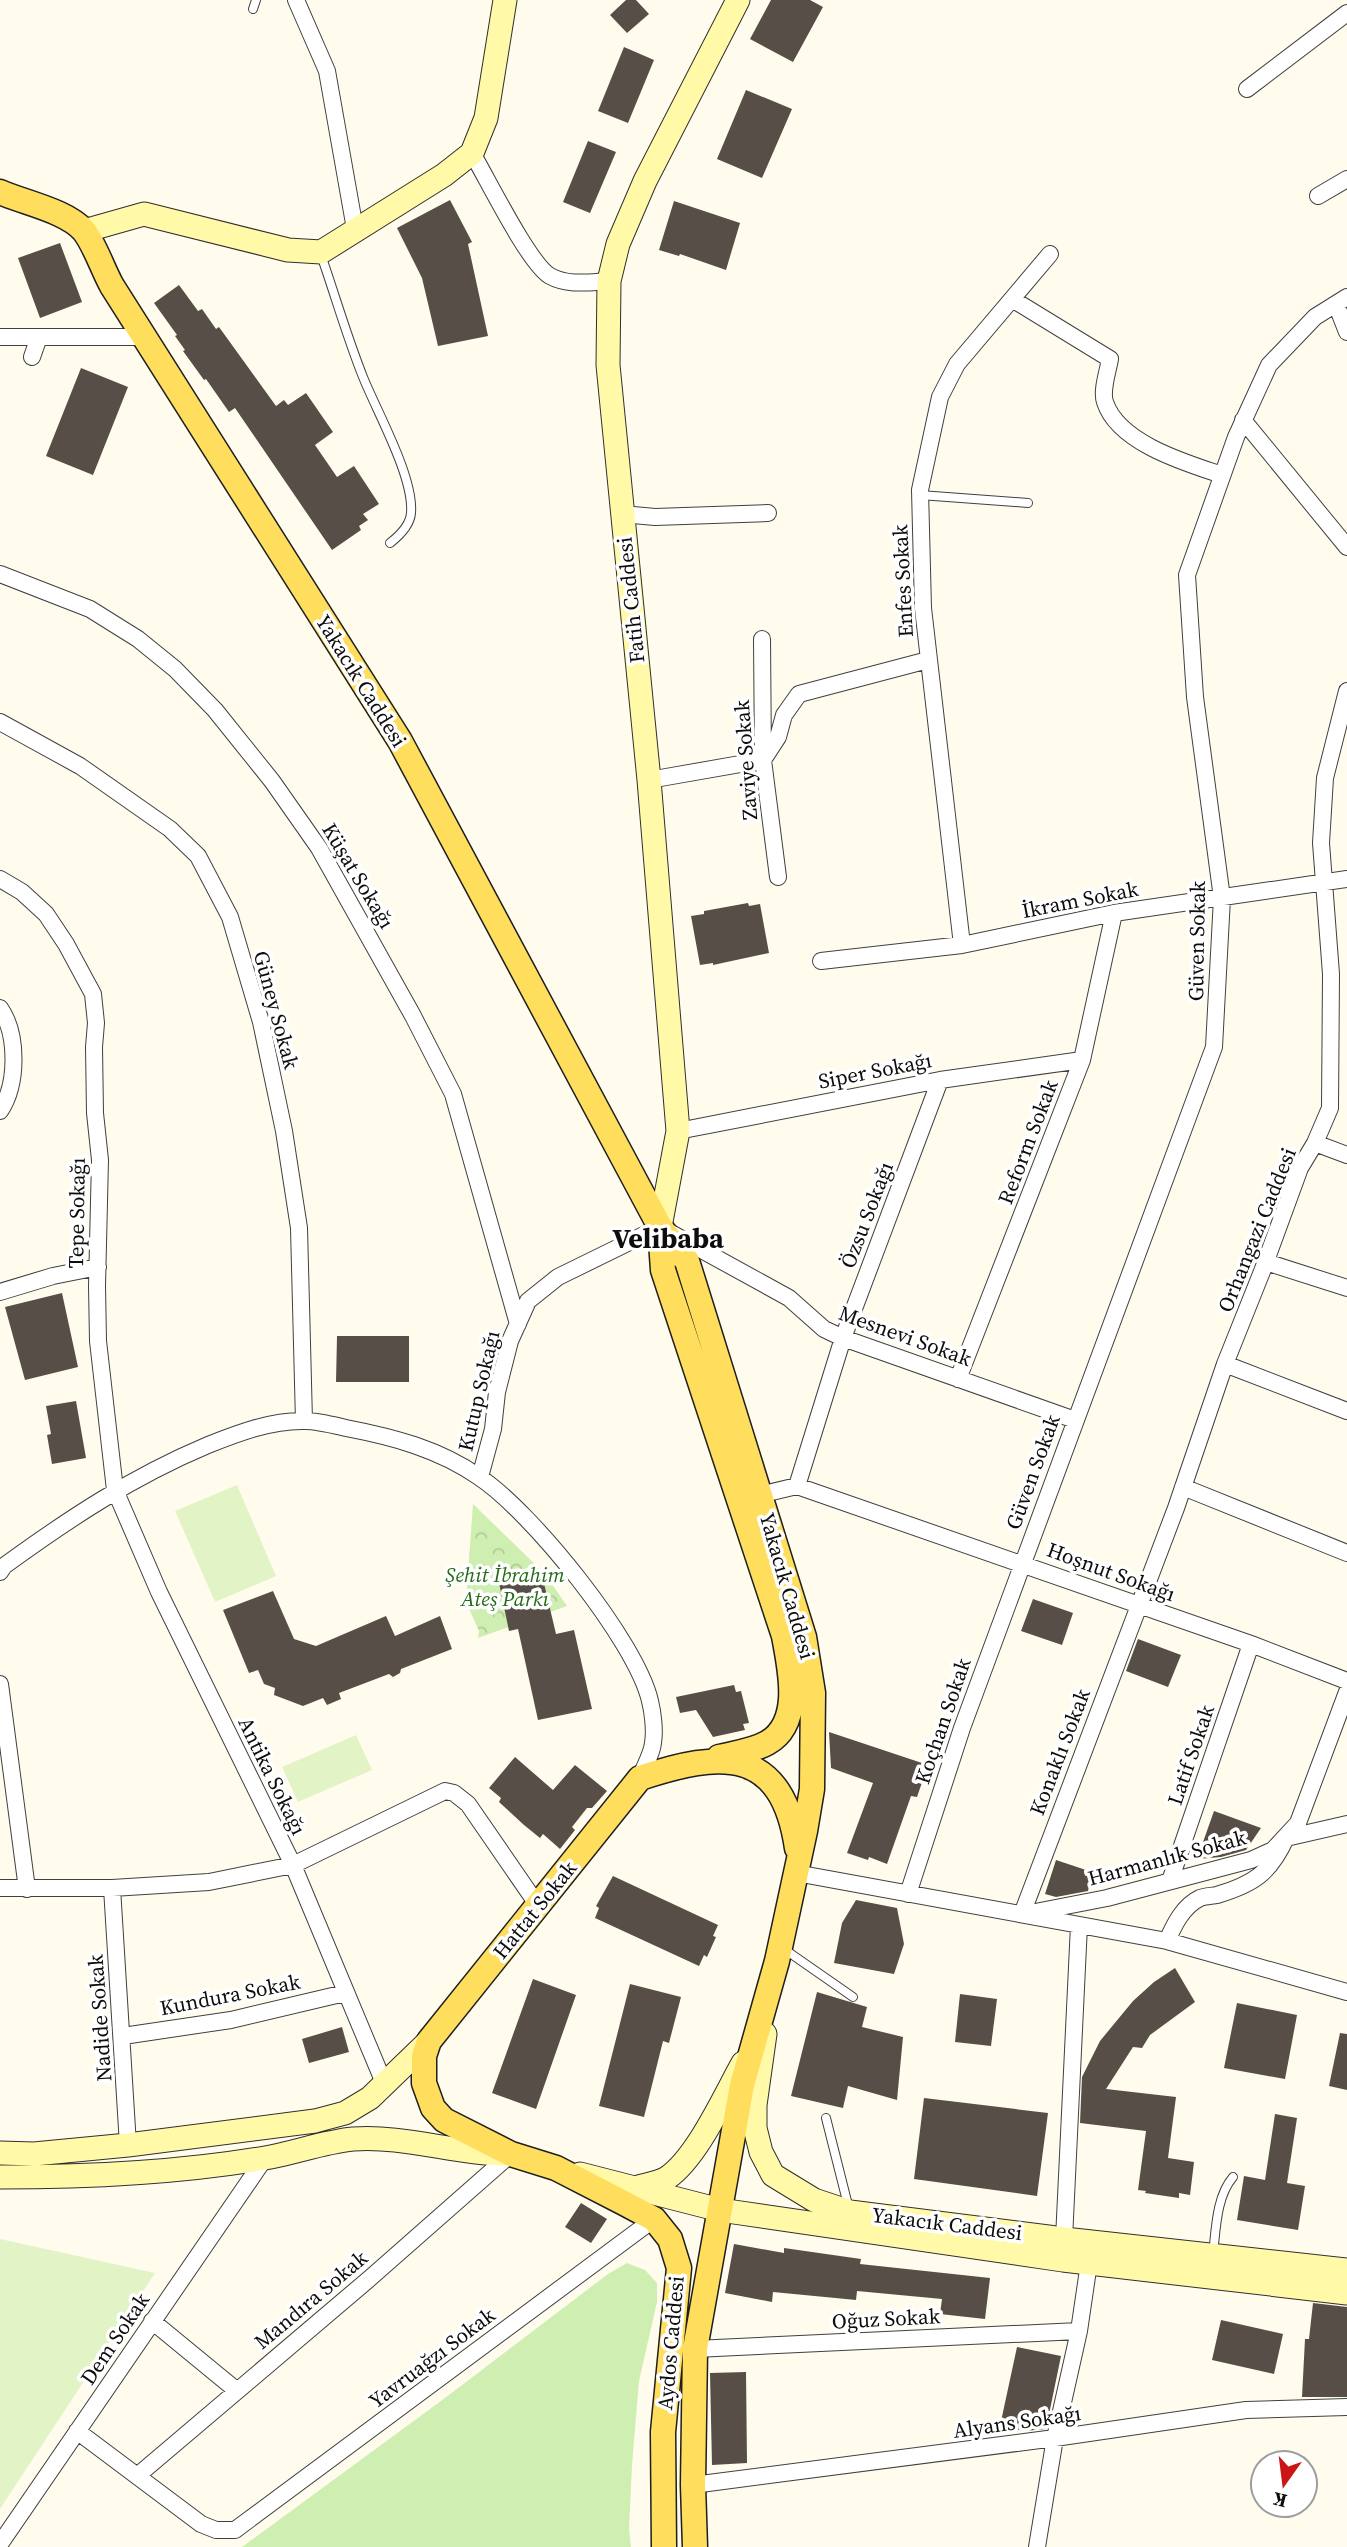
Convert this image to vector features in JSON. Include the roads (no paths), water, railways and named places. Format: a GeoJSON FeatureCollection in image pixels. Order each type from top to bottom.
{"type":"FeatureCollection","features":[{"type":"Feature","properties":{"kind":"main road","name":"Yakacık Caddesi"},"geometry":{"type":"LineString","coordinates":[[0,192],[59,212],[84,231],[111,286],[400,741],[660,1227],[687,1261],[750,1497],[790,1669],[791,1703],[786,1722],[778,1735],[767,1743],[706,1760]]}},
{"type":"Feature","properties":{"kind":"main road","name":"Yakacık Caddesi"},"geometry":{"type":"LineString","coordinates":[[720,2210],[731,2137],[752,2046],[778,1953],[812,1789],[813,1693],[804,1637],[750,1497]]}},
{"type":"Feature","properties":{"kind":"main road"},"geometry":{"type":"LineString","coordinates":[[640,1778],[677,1765],[706,1760],[741,1764],[764,1772],[776,1787],[791,1816],[798,1866]]}},
{"type":"Feature","properties":{"kind":"main road","name":"Hattat Sokak"},"geometry":{"type":"LineString","coordinates":[[429,2041],[640,1778]]}},
{"type":"Feature","properties":{"kind":"main road"},"geometry":{"type":"LineString","coordinates":[[429,2041],[424,2056],[424,2082],[433,2108],[458,2130],[511,2154]]}},
{"type":"Feature","properties":{"kind":"main road","name":"Aydos Caddesi"},"geometry":{"type":"LineString","coordinates":[[511,2154],[556,2168],[654,2219],[670,2239],[679,2268],[663,2432],[664,2547]]}},
{"type":"Feature","properties":{"kind":"main road","name":"Aydos Caddesi"},"geometry":{"type":"LineString","coordinates":[[697,2540],[693,2485],[695,2349],[720,2210]]}},
{"type":"Feature","properties":{"kind":"street"},"geometry":{"type":"LineString","coordinates":[[296,0],[327,71],[355,229]]}},
{"type":"Feature","properties":{"kind":"street"},"geometry":{"type":"LineString","coordinates":[[84,231],[144,214],[288,250],[320,252],[444,174],[472,153],[486,118],[505,0]]}},
{"type":"Feature","properties":{"kind":"street","name":"Fatih Caddesi"},"geometry":{"type":"LineString","coordinates":[[660,1227],[678,1131],[649,780],[608,365],[609,281],[618,244],[645,181],[738,0]]}},
{"type":"Feature","properties":{"kind":"street"},"geometry":{"type":"LineString","coordinates":[[1247,89],[1347,10],[1340,0]]}},
{"type":"Feature","properties":{"kind":"street"},"geometry":{"type":"LineString","coordinates":[[472,153],[532,258],[550,275],[573,282],[609,281]]}},
{"type":"Feature","properties":{"kind":"street"},"geometry":{"type":"LineString","coordinates":[[1318,196],[1347,180]]}},
{"type":"Feature","properties":{"kind":"street","name":"Enfes Sokak"},"geometry":{"type":"LineString","coordinates":[[962,945],[923,608],[920,495],[940,397],[957,364],[1050,254]]}},
{"type":"Feature","properties":{"kind":"street"},"geometry":{"type":"LineString","coordinates":[[1012,299],[1110,359],[1104,401],[1115,420],[1145,445],[1168,457],[1222,475]]}},
{"type":"Feature","properties":{"kind":"street"},"geometry":{"type":"LineString","coordinates":[[1341,301],[1347,332]]}},
{"type":"Feature","properties":{"kind":"street","name":"Güven Sokak"},"geometry":{"type":"LineString","coordinates":[[1022,1563],[1214,1047],[1222,898],[1195,698],[1187,575],[1243,420],[1269,365],[1315,317],[1341,301]]}},
{"type":"Feature","properties":{"kind":"street"},"geometry":{"type":"LineString","coordinates":[[0,337],[145,337]]}},
{"type":"Feature","properties":{"kind":"street"},"geometry":{"type":"LineString","coordinates":[[32,356],[39,337]]}},
{"type":"Feature","properties":{"kind":"street"},"geometry":{"type":"LineString","coordinates":[[1243,420],[1347,547]]}},
{"type":"Feature","properties":{"kind":"street"},"geometry":{"type":"LineString","coordinates":[[622,514],[655,517],[768,513]]}},
{"type":"Feature","properties":{"kind":"street","name":"Küşat Sokağı"},"geometry":{"type":"LineString","coordinates":[[0,574],[90,609],[138,639],[175,669],[215,710],[272,781],[319,848],[413,1016],[453,1094],[518,1324]]}},
{"type":"Feature","properties":{"kind":"street","name":"Zaviye Sokak"},"geometry":{"type":"LineString","coordinates":[[762,639],[763,760],[778,877]]}},
{"type":"Feature","properties":{"kind":"street"},"geometry":{"type":"LineString","coordinates":[[649,780],[763,760],[778,737],[784,715],[799,694],[928,660]]}},
{"type":"Feature","properties":{"kind":"street","name":"Orhangazi Caddesi"},"geometry":{"type":"LineString","coordinates":[[1139,1605],[1300,1168],[1315,1143],[1330,1108],[1331,974],[1321,844],[1325,778],[1347,691]]}},
{"type":"Feature","properties":{"kind":"street","name":"Güney Sokak"},"geometry":{"type":"LineString","coordinates":[[0,722],[80,766],[170,829],[198,856],[230,917],[261,1022],[284,1131],[297,1216],[304,1420]]}},
{"type":"Feature","properties":{"kind":"street","name":"Tepe Sokağı"},"geometry":{"type":"LineString","coordinates":[[0,879],[22,892],[46,914],[93,994],[96,1023],[95,1114],[100,1160],[98,1267],[102,1387],[115,1490]]}},
{"type":"Feature","properties":{"kind":"street","name":"İkram Sokak"},"geometry":{"type":"LineString","coordinates":[[821,961],[962,945],[1114,913],[1347,879]]}},
{"type":"Feature","properties":{"kind":"street","name":"Reform Sokak"},"geometry":{"type":"LineString","coordinates":[[958,1378],[1082,1060],[1114,913]]}},
{"type":"Feature","properties":{"kind":"street"},"geometry":{"type":"LineString","coordinates":[[0,1008],[6,1016],[13,1048],[11,1079],[0,1111]]}},
{"type":"Feature","properties":{"kind":"street","name":"Siper Sokağı"},"geometry":{"type":"LineString","coordinates":[[678,1131],[940,1080],[1082,1060]]}},
{"type":"Feature","properties":{"kind":"street","name":"Özsu Sokağı"},"geometry":{"type":"LineString","coordinates":[[797,1486],[843,1338],[940,1080]]}},
{"type":"Feature","properties":{"kind":"street"},"geometry":{"type":"LineString","coordinates":[[1315,1143],[1347,1155]]}},
{"type":"Feature","properties":{"kind":"street","name":"Kutup Sokağı"},"geometry":{"type":"LineString","coordinates":[[480,1477],[493,1429],[497,1392],[510,1341],[528,1301],[558,1277],[660,1227]]}},
{"type":"Feature","properties":{"kind":"street","name":"Mesnevi Sokak"},"geometry":{"type":"LineString","coordinates":[[660,1227],[789,1298],[824,1329],[843,1338],[1075,1420]]}},
{"type":"Feature","properties":{"kind":"street"},"geometry":{"type":"LineString","coordinates":[[1266,1262],[1347,1289]]}},
{"type":"Feature","properties":{"kind":"street"},"geometry":{"type":"LineString","coordinates":[[0,1292],[53,1276],[98,1267]]}},
{"type":"Feature","properties":{"kind":"street"},"geometry":{"type":"LineString","coordinates":[[1226,1364],[1347,1411]]}},
{"type":"Feature","properties":{"kind":"street"},"geometry":{"type":"LineString","coordinates":[[0,1572],[4,1566],[42,1538],[115,1490],[185,1455],[259,1427],[304,1420],[394,1437],[444,1457],[480,1477],[527,1518],[585,1588],[639,1672],[650,1702],[653,1744],[640,1778]]}},
{"type":"Feature","properties":{"kind":"street"},"geometry":{"type":"LineString","coordinates":[[750,1497],[797,1486]]}},
{"type":"Feature","properties":{"kind":"street","name":"Hoşnut Sokağı"},"geometry":{"type":"LineString","coordinates":[[797,1486],[1251,1644],[1347,1681]]}},
{"type":"Feature","properties":{"kind":"street"},"geometry":{"type":"LineString","coordinates":[[1183,1488],[1347,1553]]}},
{"type":"Feature","properties":{"kind":"street","name":"Antika Sokağı"},"geometry":{"type":"LineString","coordinates":[[115,1490],[159,1592],[293,1865],[384,2083]]}},
{"type":"Feature","properties":{"kind":"street","name":"Koçhan Sokak"},"geometry":{"type":"LineString","coordinates":[[908,1894],[962,1727],[1022,1563]]}},
{"type":"Feature","properties":{"kind":"street","name":"Konaklı Sokak"},"geometry":{"type":"LineString","coordinates":[[1022,1914],[1139,1605]]}},
{"type":"Feature","properties":{"kind":"street","name":"Latif Sokak"},"geometry":{"type":"LineString","coordinates":[[1176,1879],[1251,1644]]}},
{"type":"Feature","properties":{"kind":"street"},"geometry":{"type":"LineString","coordinates":[[0,1684],[27,1889]]}},
{"type":"Feature","properties":{"kind":"street","name":"Harmanlık Sokak"},"geometry":{"type":"LineString","coordinates":[[1022,1914],[1107,1898],[1251,1860],[1273,1850],[1298,1824],[1347,1692]]}},
{"type":"Feature","properties":{"kind":"street"},"geometry":{"type":"LineString","coordinates":[[0,1888],[112,1888],[209,1881],[293,1865],[444,1791],[454,1793],[468,1804],[538,1906]]}},
{"type":"Feature","properties":{"kind":"street"},"geometry":{"type":"LineString","coordinates":[[1167,1941],[1177,1920],[1189,1906],[1201,1898],[1250,1883],[1265,1873],[1276,1860],[1286,1838],[1347,1825]]}},
{"type":"Feature","properties":{"kind":"street"},"geometry":{"type":"LineString","coordinates":[[798,1866],[908,1894],[1167,1941],[1347,1992]]}},
{"type":"Feature","properties":{"kind":"street"},"geometry":{"type":"LineString","coordinates":[[1176,1879],[1214,1896]]}},
{"type":"Feature","properties":{"kind":"street","name":"Nadide Sokak"},"geometry":{"type":"LineString","coordinates":[[112,1888],[128,2145]]}},
{"type":"Feature","properties":{"kind":"street"},"geometry":{"type":"LineString","coordinates":[[1064,2239],[1079,1925]]}},
{"type":"Feature","properties":{"kind":"street","name":"Yakacık Caddesi"},"geometry":{"type":"LineString","coordinates":[[778,1953],[755,2105],[755,2128],[761,2152],[774,2175],[814,2200],[850,2211],[1064,2239],[1347,2270]]}},
{"type":"Feature","properties":{"kind":"street","name":"Kundura Sokak"},"geometry":{"type":"LineString","coordinates":[[123,2036],[231,2020],[345,1993]]}},
{"type":"Feature","properties":{"kind":"street"},"geometry":{"type":"LineString","coordinates":[[0,2154],[34,2154],[128,2145],[315,2122],[345,2113],[370,2098],[429,2041]]}},
{"type":"Feature","properties":{"kind":"street","name":"Yakacık Caddesi"},"geometry":{"type":"LineString","coordinates":[[635,2188],[667,2178],[687,2157],[704,2135],[752,2046]]}},
{"type":"Feature","properties":{"kind":"street"},"geometry":{"type":"LineString","coordinates":[[0,2176],[140,2175],[265,2158],[350,2139],[387,2138],[482,2155],[511,2154]]}},
{"type":"Feature","properties":{"kind":"street","name":"Mandıra Sokak"},"geometry":{"type":"LineString","coordinates":[[137,2476],[511,2154]]}},
{"type":"Feature","properties":{"kind":"street","name":"Dem Sokak"},"geometry":{"type":"LineString","coordinates":[[0,2544],[265,2158]]}},
{"type":"Feature","properties":{"kind":"street","name":"Yakacık Caddesi"},"geometry":{"type":"LineString","coordinates":[[556,2168],[720,2210],[1089,2263],[1347,2293]]}},
{"type":"Feature","properties":{"kind":"street","name":"Yavruağzı Sokak"},"geometry":{"type":"LineString","coordinates":[[137,2476],[201,2524],[216,2529],[235,2530],[654,2219]]}},
{"type":"Feature","properties":{"kind":"street"},"geometry":{"type":"LineString","coordinates":[[1038,2547],[1055,2438],[1079,2331],[1089,2263]]}},
{"type":"Feature","properties":{"kind":"street"},"geometry":{"type":"LineString","coordinates":[[152,2321],[236,2390]]}},
{"type":"Feature","properties":{"kind":"street","name":"Oğuz Sokak"},"geometry":{"type":"LineString","coordinates":[[695,2349],[1079,2331]]}},
{"type":"Feature","properties":{"kind":"street","name":"Alyans Sokağı"},"geometry":{"type":"LineString","coordinates":[[693,2485],[1246,2410],[1347,2407]]}},
{"type":"Feature","properties":{"kind":"street"},"geometry":{"type":"LineString","coordinates":[[77,2431],[137,2476]]}},
{"type":"Feature","properties":{"kind":"lane"},"geometry":{"type":"LineString","coordinates":[[320,252],[363,377],[410,492],[411,515],[408,523],[390,543]]}},
{"type":"Feature","properties":{"kind":"lane"},"geometry":{"type":"LineString","coordinates":[[920,495],[1028,503]]}},
{"type":"Feature","properties":{"kind":"lane"},"geometry":{"type":"LineString","coordinates":[[778,1953],[853,1997]]}},
{"type":"Feature","properties":{"kind":"lane"},"geometry":{"type":"LineString","coordinates":[[826,2118],[850,2211]]}},
{"type":"Feature","properties":{"kind":"lane"},"geometry":{"type":"LineString","coordinates":[[1213,2255],[1218,2214],[1226,2186],[1233,2177]]}},
{"type":"Feature","properties":{"kind":"district","name":"Velibaba"},"geometry":{"type":"Point","coordinates":[668,1238]}},
{"type":"Feature","properties":{"kind":"park label","name":"Şehit İbrahim Ateş Parkı"},"geometry":{"type":"Point","coordinates":[505,1587]}}]}
